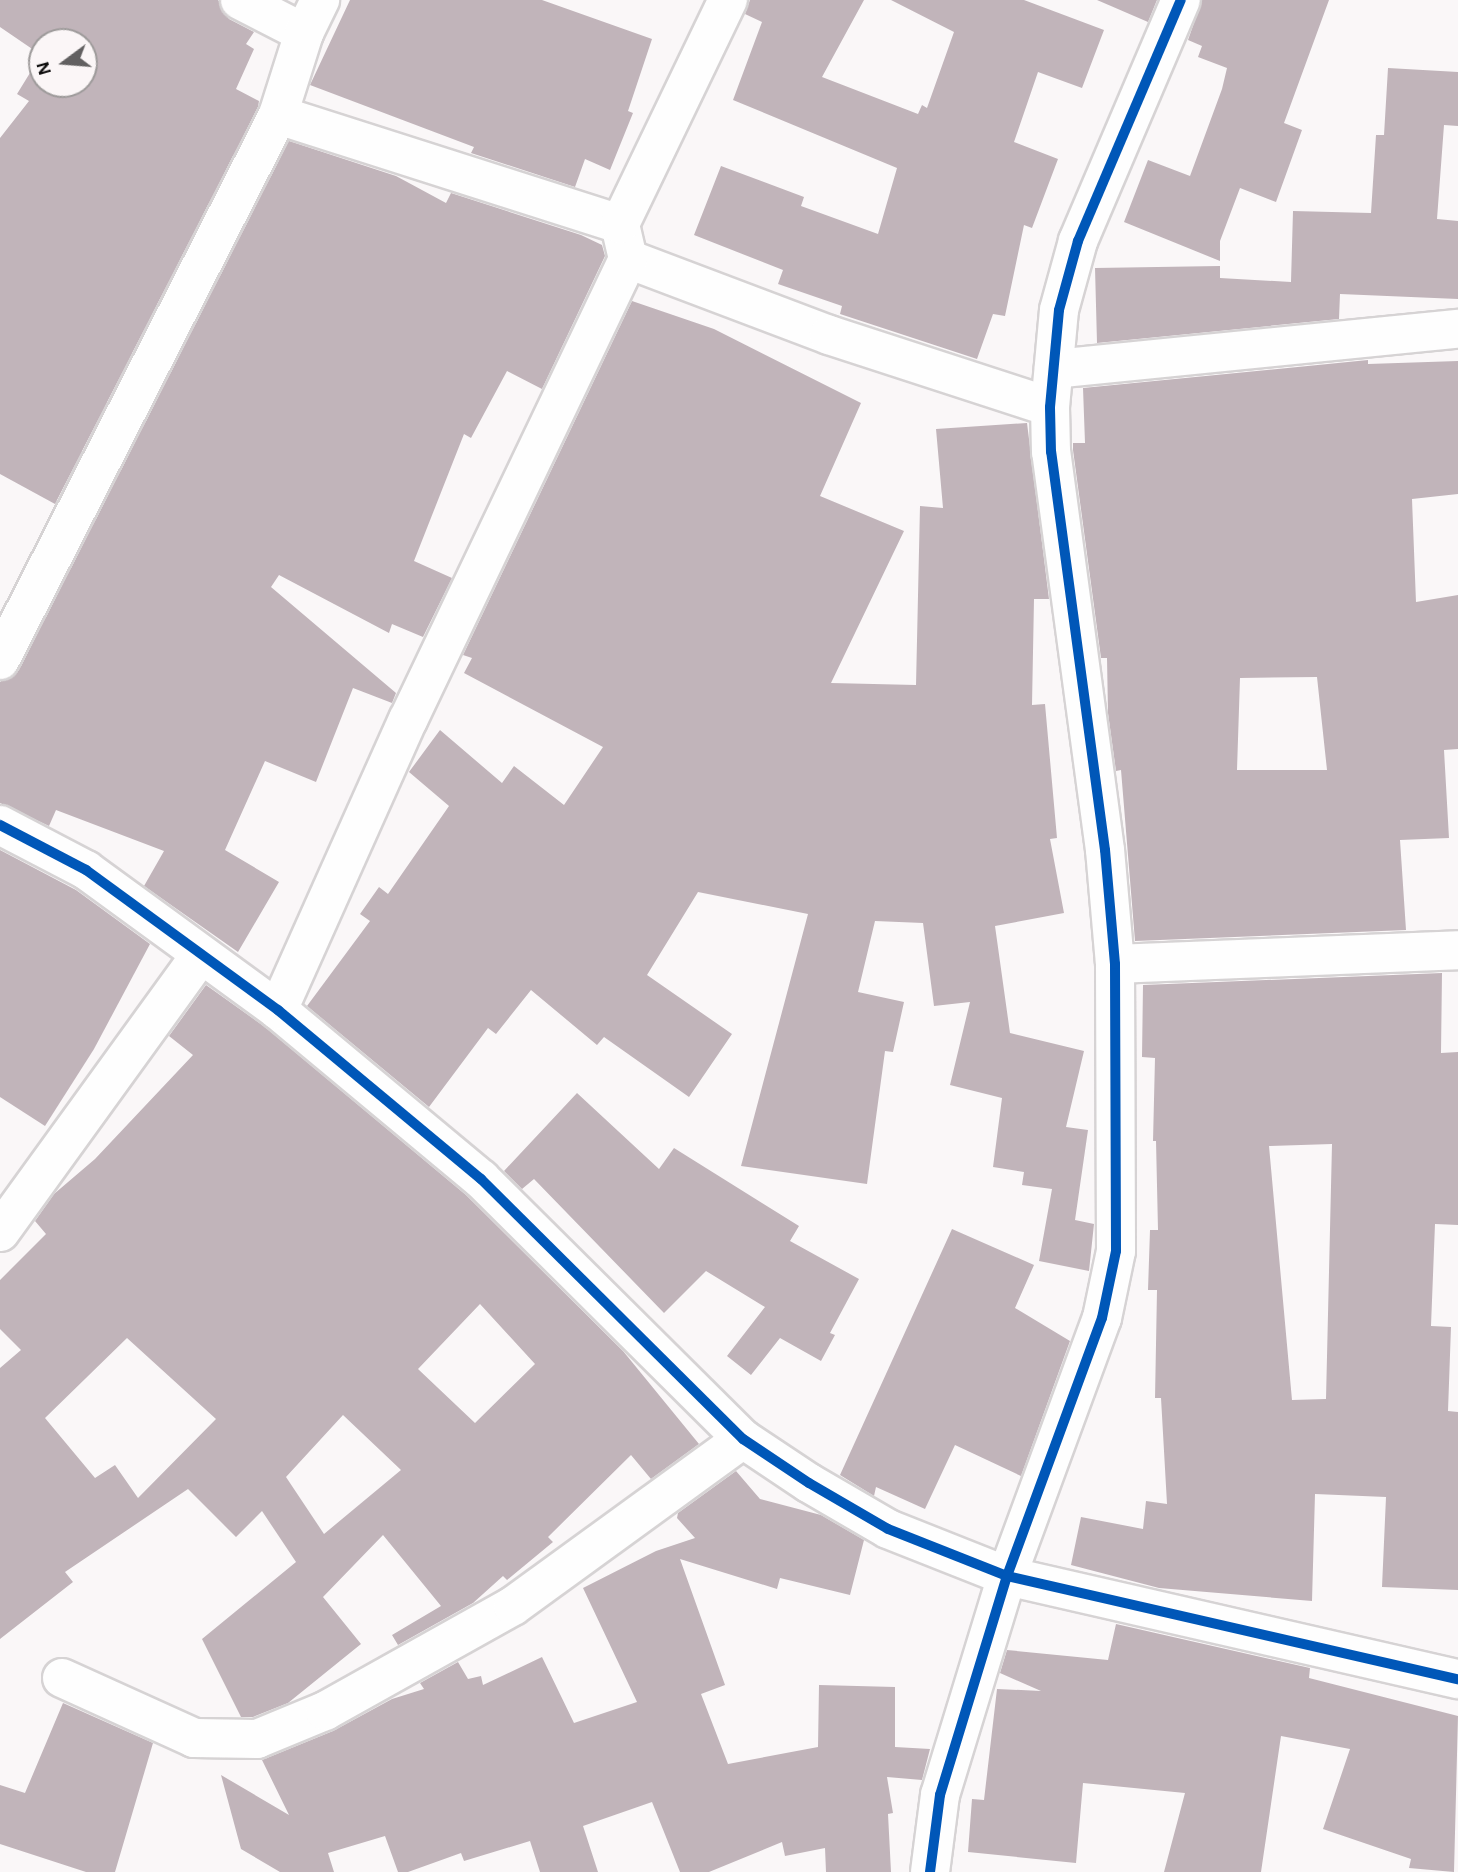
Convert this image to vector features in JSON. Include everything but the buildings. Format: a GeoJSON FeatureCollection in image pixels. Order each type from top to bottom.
{"type":"FeatureCollection","features":[{"type":"Feature","properties":{"kind":"street"},"geometry":{"type":"LineString","coordinates":[[0,660],[278,116],[312,16],[240,0]]}},
{"type":"Feature","properties":{"kind":"street"},"geometry":{"type":"LineString","coordinates":[[278,1010],[624,241],[728,0]]}},
{"type":"Feature","properties":{"kind":"street"},"geometry":{"type":"LineString","coordinates":[[930,1872],[940,1795],[1007,1576],[1102,1318],[1116,1251],[1115,964],[1105,850],[1051,452],[1050,407],[1059,310],[1077,241],[1181,0]]}},
{"type":"Feature","properties":{"kind":"street"},"geometry":{"type":"LineString","coordinates":[[278,116],[624,241],[829,335],[1050,407]]}},
{"type":"Feature","properties":{"kind":"street"},"geometry":{"type":"LineString","coordinates":[[1054,369],[1458,329]]}},
{"type":"Feature","properties":{"kind":"street"},"geometry":{"type":"LineString","coordinates":[[0,825],[86,870],[200,957],[278,1010],[481,1179],[743,1439],[888,1529],[1007,1576],[1458,1679]]}},
{"type":"Feature","properties":{"kind":"street"},"geometry":{"type":"LineString","coordinates":[[1115,964],[1458,950]]}},
{"type":"Feature","properties":{"kind":"street"},"geometry":{"type":"LineString","coordinates":[[0,1232],[200,957]]}},
{"type":"Feature","properties":{"kind":"street"},"geometry":{"type":"LineString","coordinates":[[62,1678],[194,1738],[257,1739],[325,1711],[513,1606],[743,1439]]}},
{"type":"Feature","properties":{"kind":"cycle path"},"geometry":{"type":"LineString","coordinates":[[930,1872],[940,1795],[1007,1576],[1102,1318],[1116,1251],[1115,964],[1105,850],[1051,452],[1050,407],[1059,310],[1078,241],[1181,0]]}},
{"type":"Feature","properties":{"kind":"cycle path"},"geometry":{"type":"LineString","coordinates":[[0,825],[86,870],[278,1010],[481,1179],[743,1439],[809,1483],[888,1529],[1007,1576],[1458,1679]]}}]}
